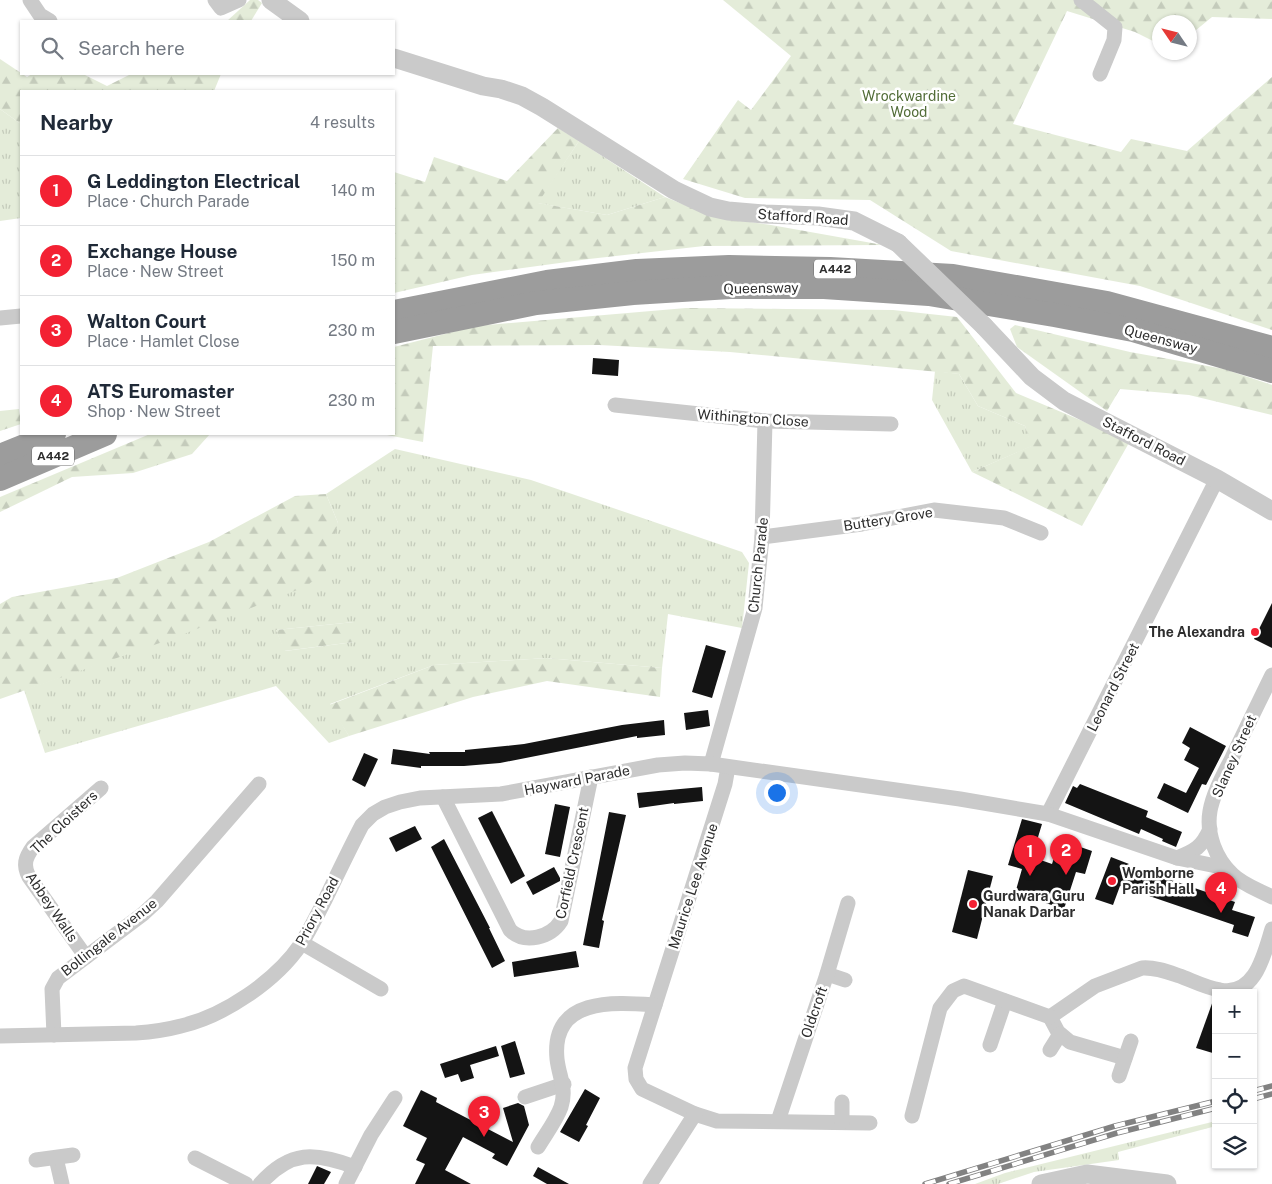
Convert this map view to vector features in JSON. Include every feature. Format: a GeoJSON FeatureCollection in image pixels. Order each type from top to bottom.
{"type":"FeatureCollection","features":[{"type":"Feature","properties":{"kind":"highway","name":"Queensway"},"geometry":{"type":"LineString","coordinates":[[395,312],[547,282],[637,271],[729,267],[830,268],[953,276],[1107,303],[1272,348]]}},
{"type":"Feature","properties":{"kind":"highway","name":"Queensway"},"geometry":{"type":"LineString","coordinates":[[395,332],[536,304],[633,293],[730,288],[824,287],[929,294],[1133,330],[1272,371]]}},
{"type":"Feature","properties":{"kind":"highway","name":"A442"},"geometry":{"type":"LineString","coordinates":[[0,456],[52,435]]}},
{"type":"Feature","properties":{"kind":"highway","name":"A442"},"geometry":{"type":"LineString","coordinates":[[0,479],[103,435]]}},
{"type":"Feature","properties":{"kind":"street"},"geometry":{"type":"LineString","coordinates":[[30,0],[40,15],[48,20]]}},
{"type":"Feature","properties":{"kind":"street"},"geometry":{"type":"LineString","coordinates":[[215,0],[221,8],[238,0]]}},
{"type":"Feature","properties":{"kind":"street"},"geometry":{"type":"LineString","coordinates":[[1081,0],[1115,26],[1114,40],[1100,74]]}},
{"type":"Feature","properties":{"kind":"street"},"geometry":{"type":"LineString","coordinates":[[274,2],[299,20]]}},
{"type":"Feature","properties":{"kind":"street","name":"Stafford Road"},"geometry":{"type":"LineString","coordinates":[[395,58],[483,86],[501,89],[522,96],[674,190],[710,207],[756,214],[818,216],[854,220],[898,243],[984,326],[1032,377],[1064,401],[1217,478],[1272,511]]}},
{"type":"Feature","properties":{"kind":"street"},"geometry":{"type":"LineString","coordinates":[[0,318],[20,316]]}},
{"type":"Feature","properties":{"kind":"street","name":"Withington Close"},"geometry":{"type":"LineString","coordinates":[[615,405],[765,421],[891,424]]}},
{"type":"Feature","properties":{"kind":"street","name":"Church Parade"},"geometry":{"type":"LineString","coordinates":[[711,764],[754,613],[762,538],[765,421]]}},
{"type":"Feature","properties":{"kind":"street","name":"Leonard Street"},"geometry":{"type":"LineString","coordinates":[[1048,814],[1217,478]]}},
{"type":"Feature","properties":{"kind":"street","name":"Buttery Grove"},"geometry":{"type":"LineString","coordinates":[[762,538],[862,524],[934,510],[1004,518],[1041,533]]}},
{"type":"Feature","properties":{"kind":"street","name":"Slaney Street"},"geometry":{"type":"LineString","coordinates":[[1226,868],[1219,858],[1212,838],[1210,811],[1218,786],[1272,675]]}},
{"type":"Feature","properties":{"kind":"street","name":"Hayward Parade"},"geometry":{"type":"LineString","coordinates":[[443,797],[501,794],[658,765],[685,763],[728,767]]}},
{"type":"Feature","properties":{"kind":"street"},"geometry":{"type":"LineString","coordinates":[[728,767],[960,799],[1048,814],[1177,858],[1226,868],[1245,884],[1272,897]]}},
{"type":"Feature","properties":{"kind":"street","name":"Maurice Lee Avenue"},"geometry":{"type":"LineString","coordinates":[[655,1005],[725,784],[728,767]]}},
{"type":"Feature","properties":{"kind":"street","name":"Corfield Crescent"},"geometry":{"type":"LineString","coordinates":[[443,797],[510,930],[516,936],[524,939],[549,933],[561,921],[590,777]]}},
{"type":"Feature","properties":{"kind":"street","name":"Bollingale Avenue"},"geometry":{"type":"LineString","coordinates":[[54,1035],[53,985],[58,978],[143,914],[157,901],[259,784]]}},
{"type":"Feature","properties":{"kind":"street","name":"The Cloisters"},"geometry":{"type":"LineString","coordinates":[[27,856],[33,847],[101,788]]}},
{"type":"Feature","properties":{"kind":"street","name":"Priory Road"},"geometry":{"type":"LineString","coordinates":[[0,1036],[136,1033],[182,1026],[223,1009],[271,977],[289,960],[302,943],[362,825],[373,814],[385,807],[400,802],[420,798],[443,797]]}},
{"type":"Feature","properties":{"kind":"street"},"geometry":{"type":"LineString","coordinates":[[1177,858],[1194,851],[1204,842],[1210,829]]}},
{"type":"Feature","properties":{"kind":"street","name":"Abbey Walls"},"geometry":{"type":"LineString","coordinates":[[27,856],[24,862],[29,877],[86,957]]}},
{"type":"Feature","properties":{"kind":"street","name":"Oldcroft"},"geometry":{"type":"LineString","coordinates":[[778,1121],[827,974],[848,903]]}},
{"type":"Feature","properties":{"kind":"street"},"geometry":{"type":"LineString","coordinates":[[1050,1017],[1095,986],[1142,968],[1150,967],[1172,973],[1219,990],[1230,991],[1242,987],[1250,982],[1255,974],[1265,954],[1272,930]]}},
{"type":"Feature","properties":{"kind":"street"},"geometry":{"type":"LineString","coordinates":[[302,943],[381,988]]}},
{"type":"Feature","properties":{"kind":"street"},"geometry":{"type":"LineString","coordinates":[[827,974],[845,980]]}},
{"type":"Feature","properties":{"kind":"street"},"geometry":{"type":"LineString","coordinates":[[912,1116],[940,1008],[953,991],[964,986],[1050,1017],[1060,1034],[1075,1044],[1125,1058]]}},
{"type":"Feature","properties":{"kind":"street"},"geometry":{"type":"LineString","coordinates":[[990,1045],[1005,1001]]}},
{"type":"Feature","properties":{"kind":"street"},"geometry":{"type":"LineString","coordinates":[[538,1147],[560,1107],[564,1084],[557,1059],[558,1041],[562,1027],[571,1015],[590,1007],[616,1002],[655,1005],[635,1068],[636,1079],[642,1090],[695,1114],[717,1121],[870,1123]]}},
{"type":"Feature","properties":{"kind":"street"},"geometry":{"type":"LineString","coordinates":[[1050,1050],[1060,1034]]}},
{"type":"Feature","properties":{"kind":"street"},"geometry":{"type":"LineString","coordinates":[[1120,1076],[1131,1041]]}},
{"type":"Feature","properties":{"kind":"street"},"geometry":{"type":"LineString","coordinates":[[525,1097],[564,1084]]}},
{"type":"Feature","properties":{"kind":"street"},"geometry":{"type":"LineString","coordinates":[[346,1184],[371,1135],[395,1098]]}},
{"type":"Feature","properties":{"kind":"street"},"geometry":{"type":"LineString","coordinates":[[842,1102],[842,1122]]}},
{"type":"Feature","properties":{"kind":"street"},"geometry":{"type":"LineString","coordinates":[[650,1184],[695,1114]]}},
{"type":"Feature","properties":{"kind":"street"},"geometry":{"type":"LineString","coordinates":[[36,1160],[73,1155]]}},
{"type":"Feature","properties":{"kind":"street"},"geometry":{"type":"LineString","coordinates":[[260,1184],[270,1173],[285,1162],[299,1158],[318,1156],[333,1158],[355,1167]]}},
{"type":"Feature","properties":{"kind":"street"},"geometry":{"type":"LineString","coordinates":[[56,1158],[62,1184]]}},
{"type":"Feature","properties":{"kind":"street"},"geometry":{"type":"LineString","coordinates":[[195,1158],[246,1184]]}},
{"type":"Feature","properties":{"kind":"street"},"geometry":{"type":"LineString","coordinates":[[1041,1184],[1088,1174],[1167,1184]]}},
{"type":"Feature","properties":{"kind":"green space"},"geometry":{"type":"Polygon","coordinates":[[[250,0],[258,0],[262,3],[252,20],[228,20],[250,0]]]}},
{"type":"Feature","properties":{"kind":"green space","name":"Wrockwardine Wood"},"geometry":{"type":"Polygon","coordinates":[[[723,0],[1272,0],[1272,19],[1212,17],[1197,29],[1197,15],[1152,15],[1152,40],[1135,32],[1067,11],[1013,124],[1121,152],[1131,139],[1187,151],[1272,77],[1272,330],[1140,286],[951,251],[870,200],[745,198],[683,179],[738,100],[751,110],[791,56],[723,0]]]}},
{"type":"Feature","properties":{"kind":"green space"},"geometry":{"type":"Polygon","coordinates":[[[0,59],[20,72],[20,75],[27,77],[30,75],[85,75],[107,86],[129,75],[221,75],[214,90],[20,90],[20,123],[0,109],[0,59]]]}},
{"type":"Feature","properties":{"kind":"green space"},"geometry":{"type":"Polygon","coordinates":[[[0,109],[20,123],[20,218],[0,221],[0,109]]]}},
{"type":"Feature","properties":{"kind":"green space"},"geometry":{"type":"Polygon","coordinates":[[[558,128],[579,141],[538,203],[607,215],[665,197],[715,217],[883,245],[704,246],[472,275],[395,293],[395,172],[425,182],[434,157],[507,181],[558,128]]]}},
{"type":"Feature","properties":{"kind":"green space"},"geometry":{"type":"Polygon","coordinates":[[[579,141],[665,197],[607,215],[537,203],[579,141]]]}},
{"type":"Feature","properties":{"kind":"green space"},"geometry":{"type":"Polygon","coordinates":[[[686,308],[893,310],[957,317],[1016,393],[1130,441],[1082,526],[972,472],[1031,446],[1025,426],[978,406],[959,374],[730,352],[599,345],[433,346],[423,442],[387,435],[395,435],[395,347],[476,326],[686,308]]]}},
{"type":"Feature","properties":{"kind":"green space"},"geometry":{"type":"Polygon","coordinates":[[[1015,325],[1130,352],[1224,369],[1272,385],[1272,415],[1189,395],[1120,389],[1107,411],[1017,347],[1010,329],[1015,325]]]}},
{"type":"Feature","properties":{"kind":"green space"},"geometry":{"type":"Polygon","coordinates":[[[935,371],[959,374],[978,406],[1025,426],[1032,446],[972,472],[932,400],[935,371]]]}},
{"type":"Feature","properties":{"kind":"green space"},"geometry":{"type":"Polygon","coordinates":[[[19,409],[20,424],[0,431],[0,411],[19,409]]]}},
{"type":"Feature","properties":{"kind":"green space"},"geometry":{"type":"Polygon","coordinates":[[[148,435],[209,435],[192,454],[133,473],[72,477],[0,512],[0,497],[148,435]]]}},
{"type":"Feature","properties":{"kind":"green space"},"geometry":{"type":"Polygon","coordinates":[[[395,449],[531,480],[742,552],[749,563],[742,628],[668,614],[662,668],[546,658],[434,665],[330,704],[349,736],[329,743],[276,686],[45,753],[24,690],[177,636],[338,523],[326,494],[395,449]],[[354,622],[276,630],[285,651],[354,642],[354,622]]]}},
{"type":"Feature","properties":{"kind":"green space"},"geometry":{"type":"Polygon","coordinates":[[[326,494],[338,523],[325,574],[300,589],[171,639],[0,699],[0,604],[12,597],[117,578],[209,542],[295,496],[326,494]]]}},
{"type":"Feature","properties":{"kind":"green space"},"geometry":{"type":"Polygon","coordinates":[[[354,622],[354,642],[284,651],[276,630],[354,622]]]}},
{"type":"Feature","properties":{"kind":"green space"},"geometry":{"type":"Polygon","coordinates":[[[546,658],[662,668],[660,697],[547,681],[473,697],[349,736],[329,705],[434,665],[546,658]]]}},
{"type":"Feature","properties":{"kind":"green space"},"geometry":{"type":"Polygon","coordinates":[[[1212,1122],[1212,1127],[1118,1152],[1119,1160],[1034,1172],[998,1184],[975,1184],[1005,1173],[1212,1122]]]}},
{"type":"Feature","properties":{"kind":"building"},"geometry":{"type":"Polygon","coordinates":[[[593,358],[619,360],[618,376],[592,374],[593,358]]]}},
{"type":"Feature","properties":{"kind":"building"},"geometry":{"type":"Polygon","coordinates":[[[1272,603],[1272,648],[1254,639],[1272,603]]]}},
{"type":"Feature","properties":{"kind":"building"},"geometry":{"type":"Polygon","coordinates":[[[706,645],[726,651],[712,698],[692,692],[706,645]]]}},
{"type":"Feature","properties":{"kind":"building"},"geometry":{"type":"Polygon","coordinates":[[[708,710],[710,726],[686,730],[684,713],[708,710]]]}},
{"type":"Feature","properties":{"kind":"building"},"geometry":{"type":"Polygon","coordinates":[[[664,720],[665,735],[637,738],[637,736],[500,763],[464,766],[421,766],[421,768],[391,764],[393,749],[430,754],[429,752],[465,752],[465,750],[524,744],[622,725],[664,720]]]}},
{"type":"Feature","properties":{"kind":"building"},"geometry":{"type":"Polygon","coordinates":[[[1190,727],[1226,746],[1206,785],[1202,784],[1188,813],[1157,798],[1164,783],[1186,793],[1199,768],[1184,760],[1190,748],[1182,743],[1190,727]]]}},
{"type":"Feature","properties":{"kind":"building"},"geometry":{"type":"Polygon","coordinates":[[[364,753],[378,759],[365,787],[352,780],[364,753]]]}},
{"type":"Feature","properties":{"kind":"building"},"geometry":{"type":"Polygon","coordinates":[[[1080,784],[1148,811],[1146,817],[1182,832],[1176,847],[1141,829],[1139,834],[1065,803],[1073,786],[1077,788],[1080,784]]]}},
{"type":"Feature","properties":{"kind":"building"},"geometry":{"type":"Polygon","coordinates":[[[702,787],[703,801],[639,808],[637,793],[702,787]]]}},
{"type":"Feature","properties":{"kind":"building"},"geometry":{"type":"Polygon","coordinates":[[[555,804],[570,807],[560,857],[545,854],[555,804]]]}},
{"type":"Feature","properties":{"kind":"building"},"geometry":{"type":"Polygon","coordinates":[[[492,811],[525,876],[511,884],[478,818],[492,811]]]}},
{"type":"Feature","properties":{"kind":"building"},"geometry":{"type":"Polygon","coordinates":[[[609,812],[626,815],[602,920],[604,921],[599,948],[583,945],[609,812]]]}},
{"type":"Feature","properties":{"kind":"building"},"geometry":{"type":"Polygon","coordinates":[[[1022,819],[1042,824],[1032,857],[1052,864],[1060,840],[1092,851],[1085,874],[1076,872],[1064,909],[1024,896],[1025,893],[1016,890],[1022,869],[1008,865],[1022,819]]]}},
{"type":"Feature","properties":{"kind":"building"},"geometry":{"type":"Polygon","coordinates":[[[415,826],[422,839],[396,852],[389,838],[415,826]]]}},
{"type":"Feature","properties":{"kind":"building"},"geometry":{"type":"Polygon","coordinates":[[[444,839],[505,961],[492,968],[431,847],[444,839]]]}},
{"type":"Feature","properties":{"kind":"building"},"geometry":{"type":"Polygon","coordinates":[[[1111,857],[1128,865],[1235,902],[1232,910],[1255,917],[1248,937],[1232,932],[1234,925],[1120,886],[1113,905],[1095,899],[1111,857]]]}},
{"type":"Feature","properties":{"kind":"building"},"geometry":{"type":"Polygon","coordinates":[[[554,867],[560,881],[533,895],[526,882],[554,867]]]}},
{"type":"Feature","properties":{"kind":"building","name":"Gurdwara Guru Nanak Darbar"},"geometry":{"type":"Polygon","coordinates":[[[968,870],[993,876],[977,939],[952,932],[968,870]]]}},
{"type":"Feature","properties":{"kind":"building"},"geometry":{"type":"Polygon","coordinates":[[[576,951],[579,967],[514,977],[512,962],[576,951]]]}},
{"type":"Feature","properties":{"kind":"building"},"geometry":{"type":"Polygon","coordinates":[[[1212,1004],[1212,1053],[1196,1048],[1212,1004]]]}},
{"type":"Feature","properties":{"kind":"building"},"geometry":{"type":"Polygon","coordinates":[[[515,1041],[525,1074],[510,1078],[501,1046],[515,1041]]]}},
{"type":"Feature","properties":{"kind":"building"},"geometry":{"type":"Polygon","coordinates":[[[496,1046],[499,1056],[470,1065],[474,1078],[461,1082],[458,1074],[445,1078],[440,1064],[496,1046]]]}},
{"type":"Feature","properties":{"kind":"building"},"geometry":{"type":"Polygon","coordinates":[[[585,1089],[600,1098],[579,1142],[560,1132],[585,1089]]]}},
{"type":"Feature","properties":{"kind":"building"},"geometry":{"type":"Polygon","coordinates":[[[421,1090],[437,1098],[436,1102],[513,1142],[503,1108],[518,1103],[524,1106],[529,1125],[507,1166],[492,1158],[495,1154],[463,1137],[445,1170],[471,1184],[415,1184],[425,1164],[416,1160],[427,1138],[403,1126],[421,1090]]]}},
{"type":"Feature","properties":{"kind":"building"},"geometry":{"type":"Polygon","coordinates":[[[317,1166],[331,1172],[324,1184],[308,1184],[317,1166]]]}},
{"type":"Feature","properties":{"kind":"building"},"geometry":{"type":"Polygon","coordinates":[[[538,1167],[569,1184],[547,1184],[533,1176],[538,1167]]]}},
{"type":"Feature","properties":{"kind":"railway"},"geometry":{"type":"LineString","coordinates":[[1257,1090],[1272,1086]]}},
{"type":"Feature","properties":{"kind":"railway"},"geometry":{"type":"LineString","coordinates":[[1257,1098],[1272,1094]]}},
{"type":"Feature","properties":{"kind":"railway"},"geometry":{"type":"LineString","coordinates":[[925,1184],[1115,1126],[1212,1102]]}},
{"type":"Feature","properties":{"kind":"railway"},"geometry":{"type":"LineString","coordinates":[[949,1184],[1117,1133],[1212,1109]]}},
{"type":"Feature","properties":{"kind":"place","name":"The Alexandra"},"geometry":{"type":"Point","coordinates":[1255,632]}},
{"type":"Feature","properties":{"kind":"place","name":"Exchange House"},"geometry":{"type":"Point","coordinates":[1066,875]}},
{"type":"Feature","properties":{"kind":"place","name":"G Leddington Electrical"},"geometry":{"type":"Point","coordinates":[1030,876]}},
{"type":"Feature","properties":{"kind":"place","name":"Womborne Parish Hall"},"geometry":{"type":"Point","coordinates":[1112,881]}},
{"type":"Feature","properties":{"kind":"place","name":"Gurdwara Guru Nanak Darbar"},"geometry":{"type":"Point","coordinates":[973,904]}},
{"type":"Feature","properties":{"kind":"place","name":"ATS Euromaster"},"geometry":{"type":"Point","coordinates":[1221,913]}},
{"type":"Feature","properties":{"kind":"place","name":"Walton Court"},"geometry":{"type":"Point","coordinates":[484,1137]}}]}
